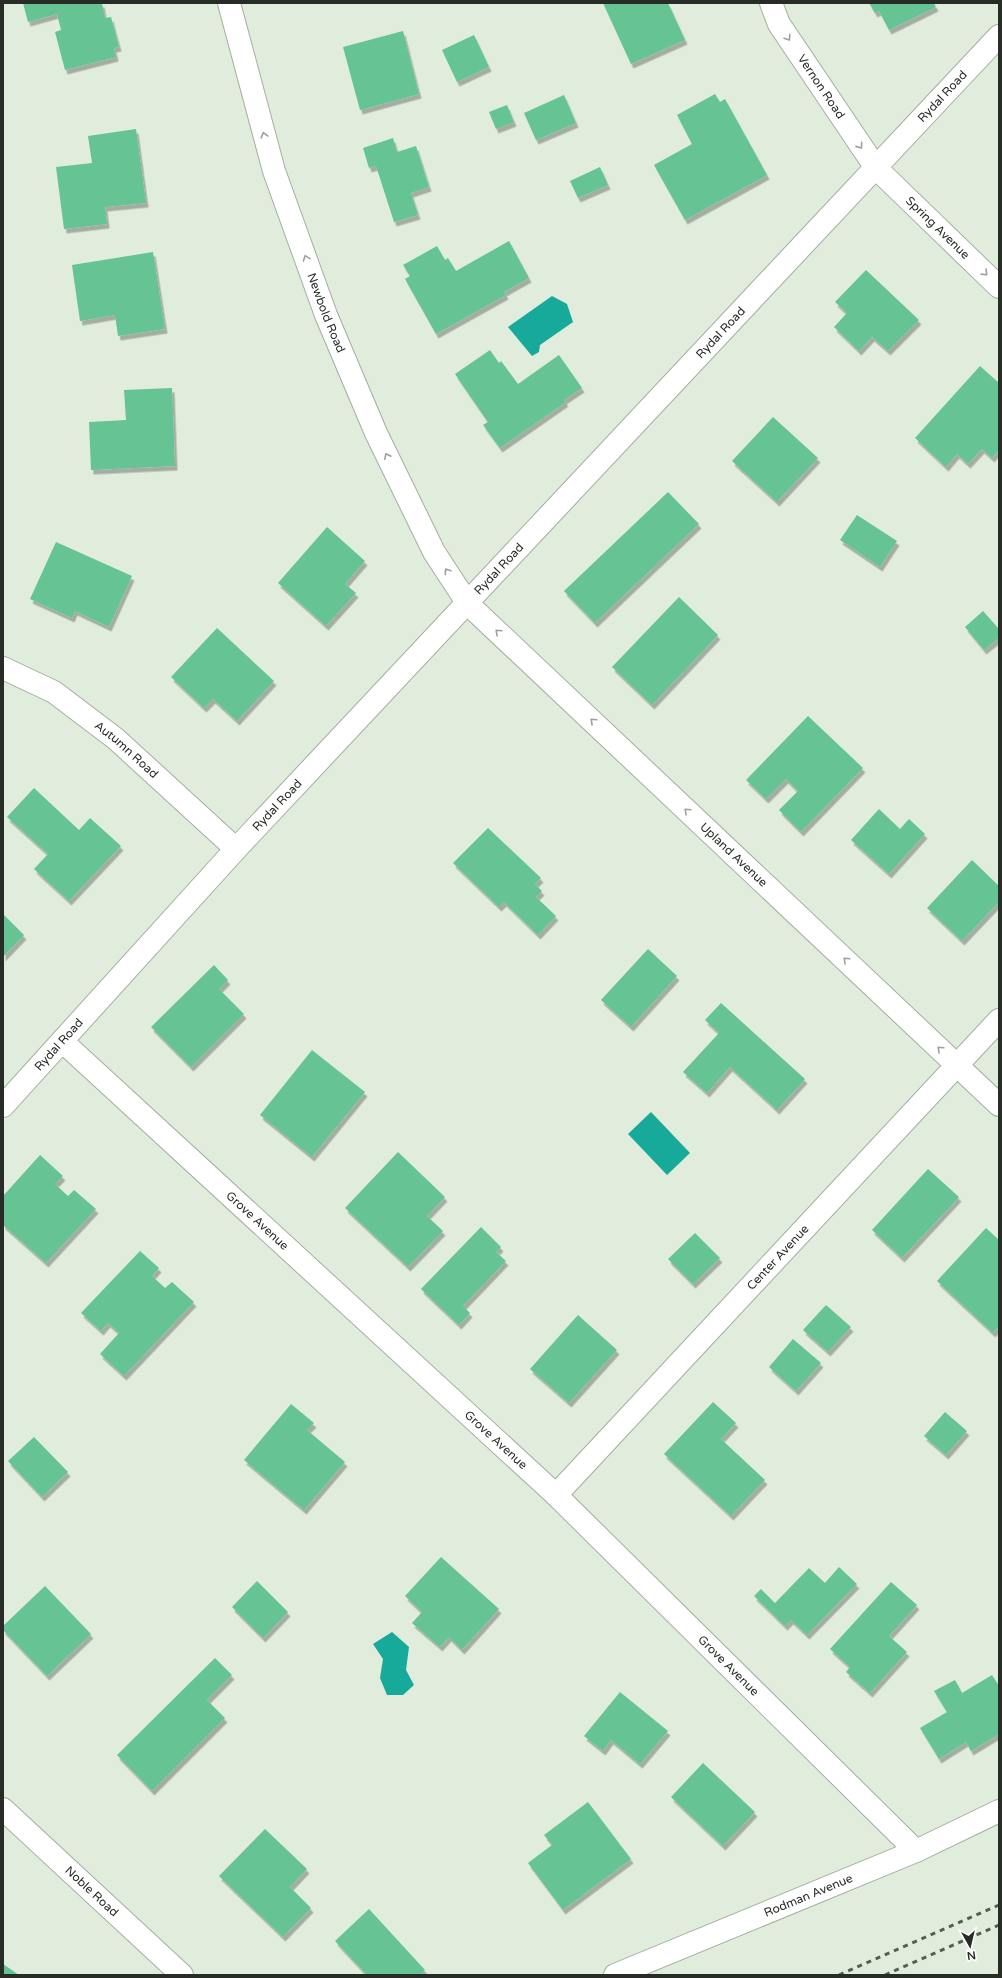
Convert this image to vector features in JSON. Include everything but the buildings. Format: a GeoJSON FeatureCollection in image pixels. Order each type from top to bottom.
{"type":"FeatureCollection","features":[{"type":"Feature","properties":{"kind":"street","name":"Newbold Road"},"geometry":{"type":"LineString","coordinates":[[229,3],[274,171],[326,315],[376,433],[434,552],[468,604]]}},
{"type":"Feature","properties":{"kind":"street","name":"Vernon Road"},"geometry":{"type":"LineString","coordinates":[[771,3],[779,24],[876,168]]}},
{"type":"Feature","properties":{"kind":"street","name":"Rydal Road"},"geometry":{"type":"LineString","coordinates":[[3,1106],[63,1042],[236,849],[468,604],[999,36]]}},
{"type":"Feature","properties":{"kind":"street","name":"Spring Avenue"},"geometry":{"type":"LineString","coordinates":[[876,168],[999,287]]}},
{"type":"Feature","properties":{"kind":"street","name":"Upland Avenue"},"geometry":{"type":"LineString","coordinates":[[468,604],[999,1105]]}},
{"type":"Feature","properties":{"kind":"street","name":"Autumn Road"},"geometry":{"type":"LineString","coordinates":[[3,668],[54,692],[116,739],[236,849]]}},
{"type":"Feature","properties":{"kind":"street","name":"Center Avenue"},"geometry":{"type":"LineString","coordinates":[[556,1495],[999,1020]]}},
{"type":"Feature","properties":{"kind":"street","name":"Grove Avenue"},"geometry":{"type":"LineString","coordinates":[[63,1042],[556,1495],[916,1851]]}},
{"type":"Feature","properties":{"kind":"street","name":"Noble Road"},"geometry":{"type":"LineString","coordinates":[[3,1809],[181,1975]]}},
{"type":"Feature","properties":{"kind":"street","name":"Rodman Avenue"},"geometry":{"type":"LineString","coordinates":[[615,1975],[916,1851],[999,1811]]}},
{"type":"Feature","properties":{"kind":"water"},"geometry":{"type":"Polygon","coordinates":[[[552,296],[567,304],[573,322],[540,345],[539,352],[532,356],[508,327],[552,296]]]}},
{"type":"Feature","properties":{"kind":"water"},"geometry":{"type":"Polygon","coordinates":[[[651,1112],[690,1153],[667,1175],[628,1134],[651,1112]]]}},
{"type":"Feature","properties":{"kind":"water"},"geometry":{"type":"Polygon","coordinates":[[[392,1632],[409,1647],[406,1670],[414,1685],[403,1695],[387,1695],[380,1678],[383,1659],[373,1644],[392,1632]]]}},
{"type":"Feature","properties":{"kind":"railway"},"geometry":{"type":"LineString","coordinates":[[839,1975],[999,1905]]}},
{"type":"Feature","properties":{"kind":"railway"},"geometry":{"type":"LineString","coordinates":[[885,1975],[999,1925]]}}]}
